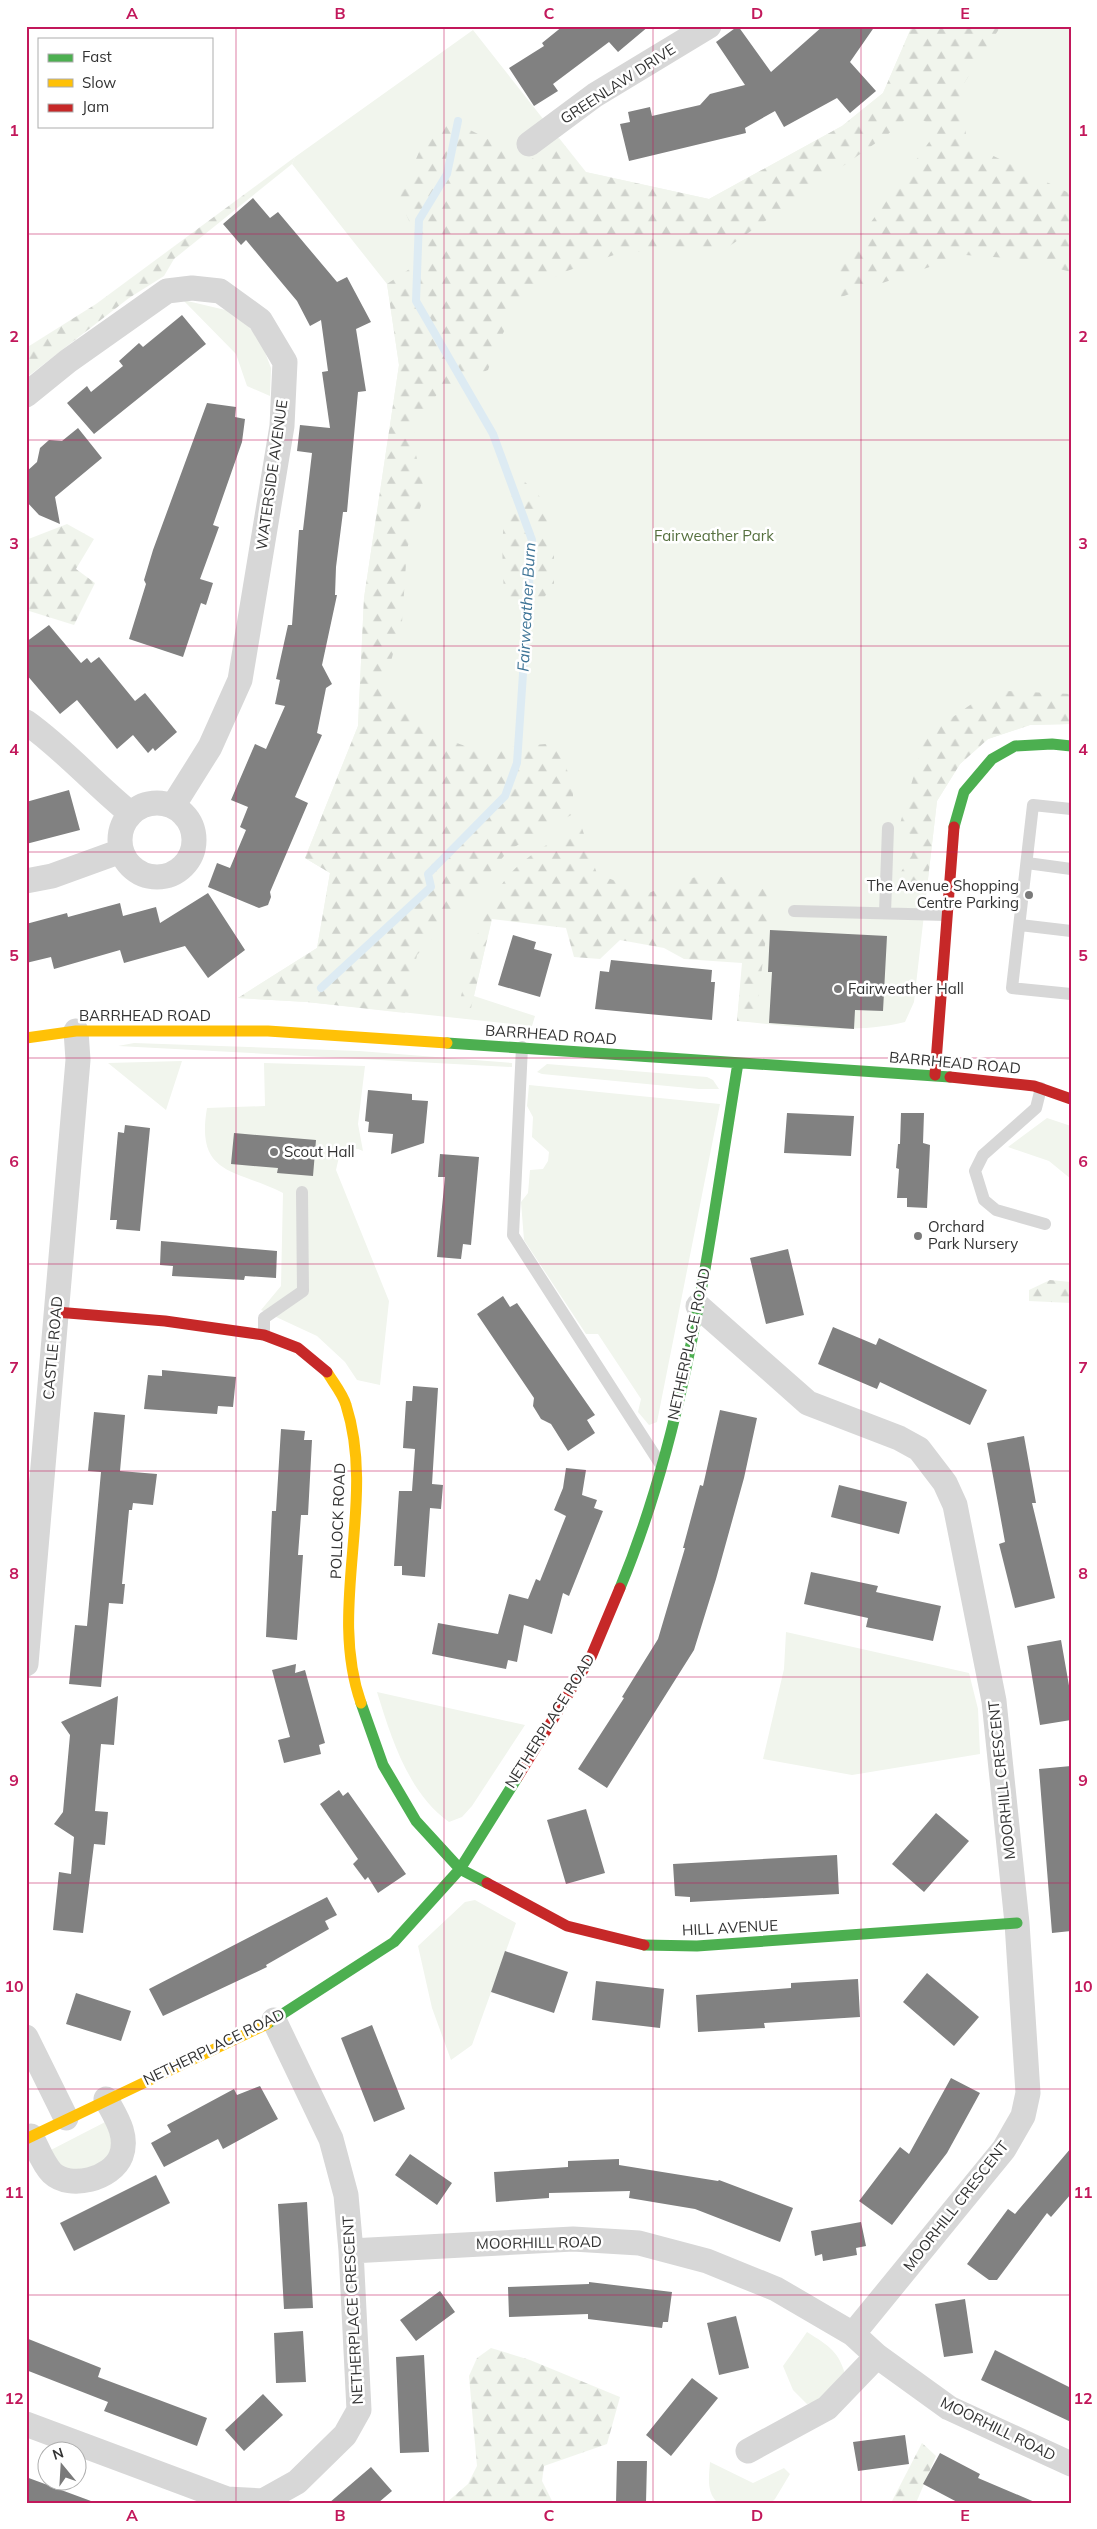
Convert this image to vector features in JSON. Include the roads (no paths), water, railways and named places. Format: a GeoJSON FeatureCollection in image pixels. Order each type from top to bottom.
{"type":"FeatureCollection","features":[{"type":"Feature","properties":{"kind":"street","name":"GREENLAW DRIVE"},"geometry":{"type":"LineString","coordinates":[[529,144],[595,95],[709,26]]}},
{"type":"Feature","properties":{"kind":"street","name":"WATERSIDE AVENUE"},"geometry":{"type":"LineString","coordinates":[[26,395],[68,361],[166,291],[192,288],[220,291],[260,320],[284,362],[282,426],[240,680],[210,747],[173,806]]}},
{"type":"Feature","properties":{"kind":"street"},"geometry":{"type":"LineString","coordinates":[[26,722],[46,736],[98,788],[130,813]]}},
{"type":"Feature","properties":{"kind":"street"},"geometry":{"type":"LineString","coordinates":[[936,1075],[952,833],[964,792],[992,760],[1015,746],[1052,744],[1071,746]]}},
{"type":"Feature","properties":{"kind":"street"},"geometry":{"type":"LineString","coordinates":[[152,802],[173,806],[183,813],[190,822],[194,835],[194,847],[190,858],[182,868],[165,876],[147,876],[136,871],[127,862],[121,851],[120,829],[130,813],[142,805],[152,802]]}},
{"type":"Feature","properties":{"kind":"street"},"geometry":{"type":"LineString","coordinates":[[26,881],[52,876],[121,851]]}},
{"type":"Feature","properties":{"kind":"street","name":"BARRHEAD ROAD"},"geometry":{"type":"LineString","coordinates":[[26,1038],[76,1031],[268,1031],[936,1075],[1040,1088],[1071,1099]]}},
{"type":"Feature","properties":{"kind":"street","name":"CASTLE ROAD"},"geometry":{"type":"LineString","coordinates":[[26,1664],[78,1060],[76,1031]]}},
{"type":"Feature","properties":{"kind":"street","name":"NETHERPLACE ROAD"},"geometry":{"type":"LineString","coordinates":[[106,2099],[122,2130],[121,2156],[108,2173],[90,2181],[65,2179],[52,2173],[29,2137],[66,2118],[106,2099],[274,2020],[394,1942],[460,1869],[591,1657],[631,1560],[663,1467],[698,1306],[738,1063]]}},
{"type":"Feature","properties":{"kind":"street","name":"MOORHILL CRESCENT"},"geometry":{"type":"LineString","coordinates":[[698,1306],[808,1403],[899,1438],[919,1449],[946,1483],[955,1505],[994,1701],[1017,1923],[1028,2093],[1023,2116],[1004,2149],[853,2334]]}},
{"type":"Feature","properties":{"kind":"street","name":"POLLOCK ROAD"},"geometry":{"type":"LineString","coordinates":[[56,1312],[165,1321],[264,1335],[298,1348],[327,1371],[346,1404],[356,1458],[355,1523],[348,1618],[354,1683],[383,1765],[416,1821],[460,1869]]}},
{"type":"Feature","properties":{"kind":"street","name":"HILL AVENUE"},"geometry":{"type":"LineString","coordinates":[[460,1869],[567,1926],[638,1945],[697,1946],[1017,1923]]}},
{"type":"Feature","properties":{"kind":"street","name":"NETHERPLACE CRESCENT"},"geometry":{"type":"LineString","coordinates":[[26,2424],[227,2499],[263,2501],[297,2482],[345,2435],[358,2410],[351,2251],[346,2195],[331,2139],[274,2020]]}},
{"type":"Feature","properties":{"kind":"street"},"geometry":{"type":"LineString","coordinates":[[26,2038],[66,2118]]}},
{"type":"Feature","properties":{"kind":"street","name":"MOORHILL ROAD"},"geometry":{"type":"LineString","coordinates":[[351,2251],[574,2239],[639,2243],[707,2261],[776,2289],[853,2334],[878,2356],[949,2408],[1071,2464]]}},
{"type":"Feature","properties":{"kind":"street"},"geometry":{"type":"LineString","coordinates":[[748,2451],[827,2408],[878,2356]]}},
{"type":"Feature","properties":{"kind":"lane"},"geometry":{"type":"LineString","coordinates":[[1071,809],[1033,805],[1012,988],[1071,994]]}},
{"type":"Feature","properties":{"kind":"lane"},"geometry":{"type":"LineString","coordinates":[[885,914],[888,828]]}},
{"type":"Feature","properties":{"kind":"lane"},"geometry":{"type":"LineString","coordinates":[[1027,863],[1071,869]]}},
{"type":"Feature","properties":{"kind":"lane"},"geometry":{"type":"LineString","coordinates":[[794,911],[946,916]]}},
{"type":"Feature","properties":{"kind":"lane"},"geometry":{"type":"LineString","coordinates":[[1020,925],[1071,931]]}},
{"type":"Feature","properties":{"kind":"lane"},"geometry":{"type":"LineString","coordinates":[[522,1047],[512,1235],[663,1467]]}},
{"type":"Feature","properties":{"kind":"lane"},"geometry":{"type":"LineString","coordinates":[[1040,1088],[1036,1108],[984,1155],[976,1172],[984,1200],[996,1210],[1045,1224]]}},
{"type":"Feature","properties":{"kind":"lane"},"geometry":{"type":"LineString","coordinates":[[264,1335],[264,1318],[303,1291],[302,1192]]}},
{"type":"Feature","properties":{"kind":"waterway","name":"Fairweather Burn"},"geometry":{"type":"LineString","coordinates":[[321,988],[431,887],[428,874],[505,796],[517,763],[532,540],[493,434],[416,301],[419,220],[447,174],[458,121]]}},
{"type":"Feature","properties":{"kind":"place","name":"The Avenue Shopping Centre Parking"},"geometry":{"type":"Point","coordinates":[1029,895]}},
{"type":"Feature","properties":{"kind":"place","name":"Fairweather Hall"},"geometry":{"type":"Point","coordinates":[838,989]}},
{"type":"Feature","properties":{"kind":"place","name":"Scout Hall"},"geometry":{"type":"Point","coordinates":[274,1152]}},
{"type":"Feature","properties":{"kind":"place","name":"Orchard Park Nursery"},"geometry":{"type":"Point","coordinates":[918,1236]}},
{"type":"Feature","properties":{"kind":"park label","name":"Fairweather Park"},"geometry":{"type":"Point","coordinates":[714,536]}}]}
